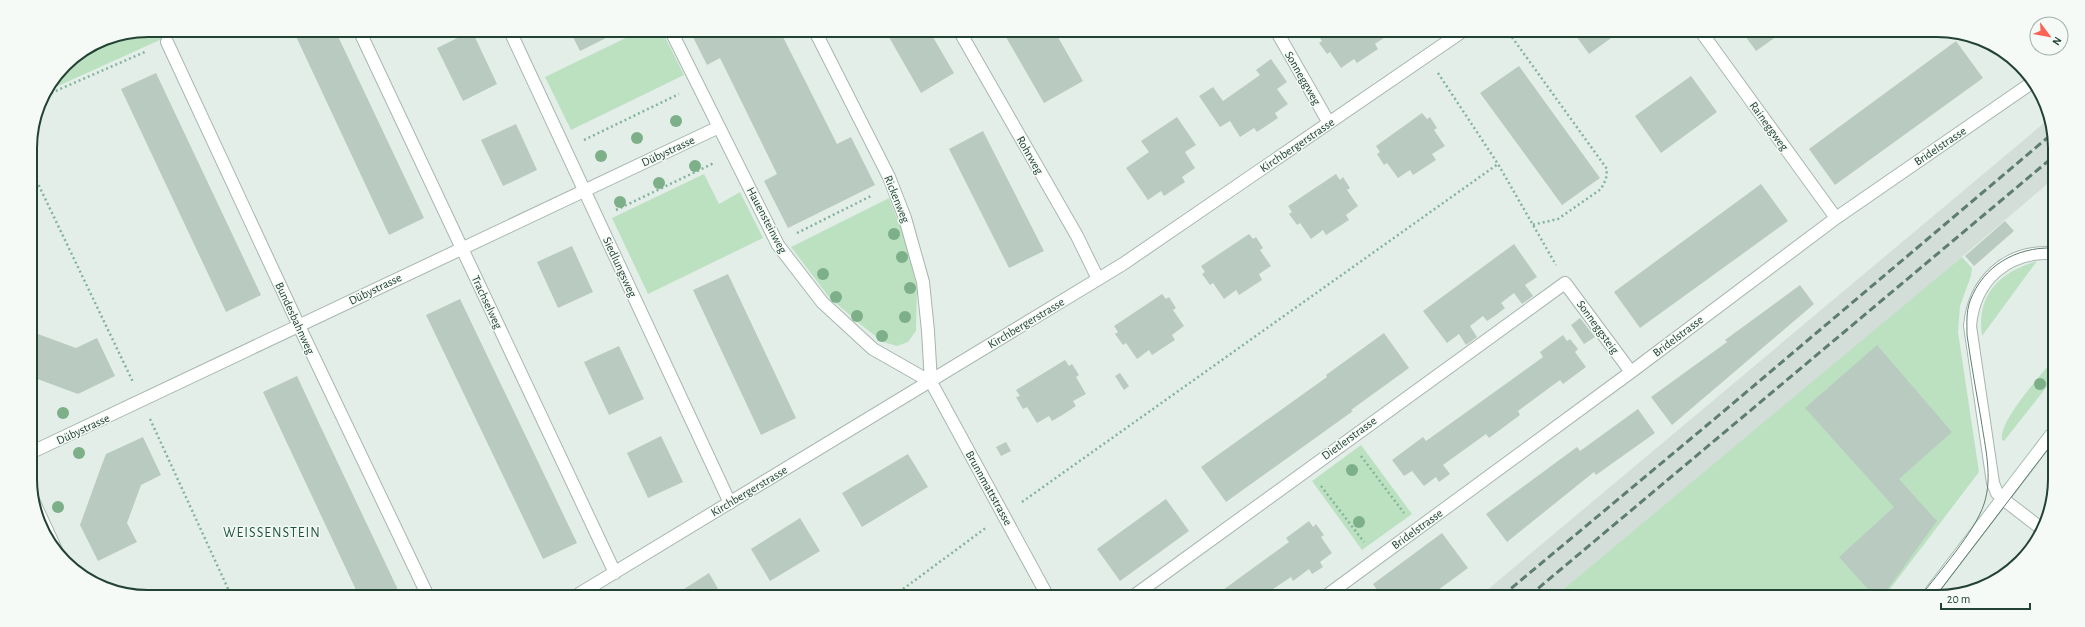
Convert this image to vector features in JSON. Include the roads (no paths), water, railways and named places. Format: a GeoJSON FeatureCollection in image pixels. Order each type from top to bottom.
{"type":"FeatureCollection","features":[{"type":"Feature","properties":{"kind":"street","name":"Trachselweg"},"geometry":{"type":"LineString","coordinates":[[362,37],[614,573]]}},
{"type":"Feature","properties":{"kind":"street","name":"Siedlungsweg"},"geometry":{"type":"LineString","coordinates":[[513,37],[564,150],[730,503]]}},
{"type":"Feature","properties":{"kind":"street","name":"Hauensteinweg"},"geometry":{"type":"LineString","coordinates":[[674,37],[777,243],[822,302],[873,349],[931,382]]}},
{"type":"Feature","properties":{"kind":"street","name":"Rickenweg"},"geometry":{"type":"LineString","coordinates":[[818,37],[893,185],[912,238],[923,282],[931,382]]}},
{"type":"Feature","properties":{"kind":"street","name":"Rohrweg"},"geometry":{"type":"LineString","coordinates":[[963,37],[1077,236],[1098,279]]}},
{"type":"Feature","properties":{"kind":"street","name":"Sonneggweg"},"geometry":{"type":"LineString","coordinates":[[1280,37],[1329,123]]}},
{"type":"Feature","properties":{"kind":"street","name":"Kirchbergerstrasse"},"geometry":{"type":"LineString","coordinates":[[586,590],[931,382],[1123,264],[1454,37]]}},
{"type":"Feature","properties":{"kind":"street","name":"Raineggweg"},"geometry":{"type":"LineString","coordinates":[[1705,37],[1836,218]]}},
{"type":"Feature","properties":{"kind":"street","name":"Bundesbahnweg"},"geometry":{"type":"LineString","coordinates":[[167,42],[424,590]]}},
{"type":"Feature","properties":{"kind":"street","name":"Bridelstrasse"},"geometry":{"type":"LineString","coordinates":[[1334,590],[1631,372],[1836,218],[2028,85]]}},
{"type":"Feature","properties":{"kind":"street","name":"Dübystrasse"},"geometry":{"type":"LineString","coordinates":[[37,450],[719,127]]}},
{"type":"Feature","properties":{"kind":"street"},"geometry":{"type":"LineString","coordinates":[[2038,526],[2003,499],[1997,493],[1993,483],[1969,334],[1971,312],[1981,288],[1999,269],[2026,255],[2048,253]]}},
{"type":"Feature","properties":{"kind":"street","name":"Sonneggsteig"},"geometry":{"type":"LineString","coordinates":[[1565,283],[1631,372]]}},
{"type":"Feature","properties":{"kind":"street","name":"Dietlerstrasse"},"geometry":{"type":"LineString","coordinates":[[1142,590],[1565,283]]}},
{"type":"Feature","properties":{"kind":"street","name":"Brunnmattstrasse"},"geometry":{"type":"LineString","coordinates":[[931,382],[1044,590]]}},
{"type":"Feature","properties":{"kind":"street"},"geometry":{"type":"LineString","coordinates":[[1932,590],[2048,439]]}},
{"type":"Feature","properties":{"kind":"tram line"},"geometry":{"type":"LineString","coordinates":[[1925,590],[1973,527],[1987,494],[1988,473],[1986,451],[1967,335],[1967,314],[1970,301],[1983,278],[2002,261],[2026,251],[2048,248]]}},
{"type":"Feature","properties":{"kind":"tram line"},"geometry":{"type":"LineString","coordinates":[[1940,590],[2048,449]]}},
{"type":"Feature","properties":{"kind":"railway"},"geometry":{"type":"LineString","coordinates":[[1509,590],[2047,138]]}},
{"type":"Feature","properties":{"kind":"railway"},"geometry":{"type":"LineString","coordinates":[[1536,590],[2048,161]]}},
{"type":"Feature","properties":{"kind":"district","name":"WEISSENSTEIN"},"geometry":{"type":"Point","coordinates":[272,532]}}]}
